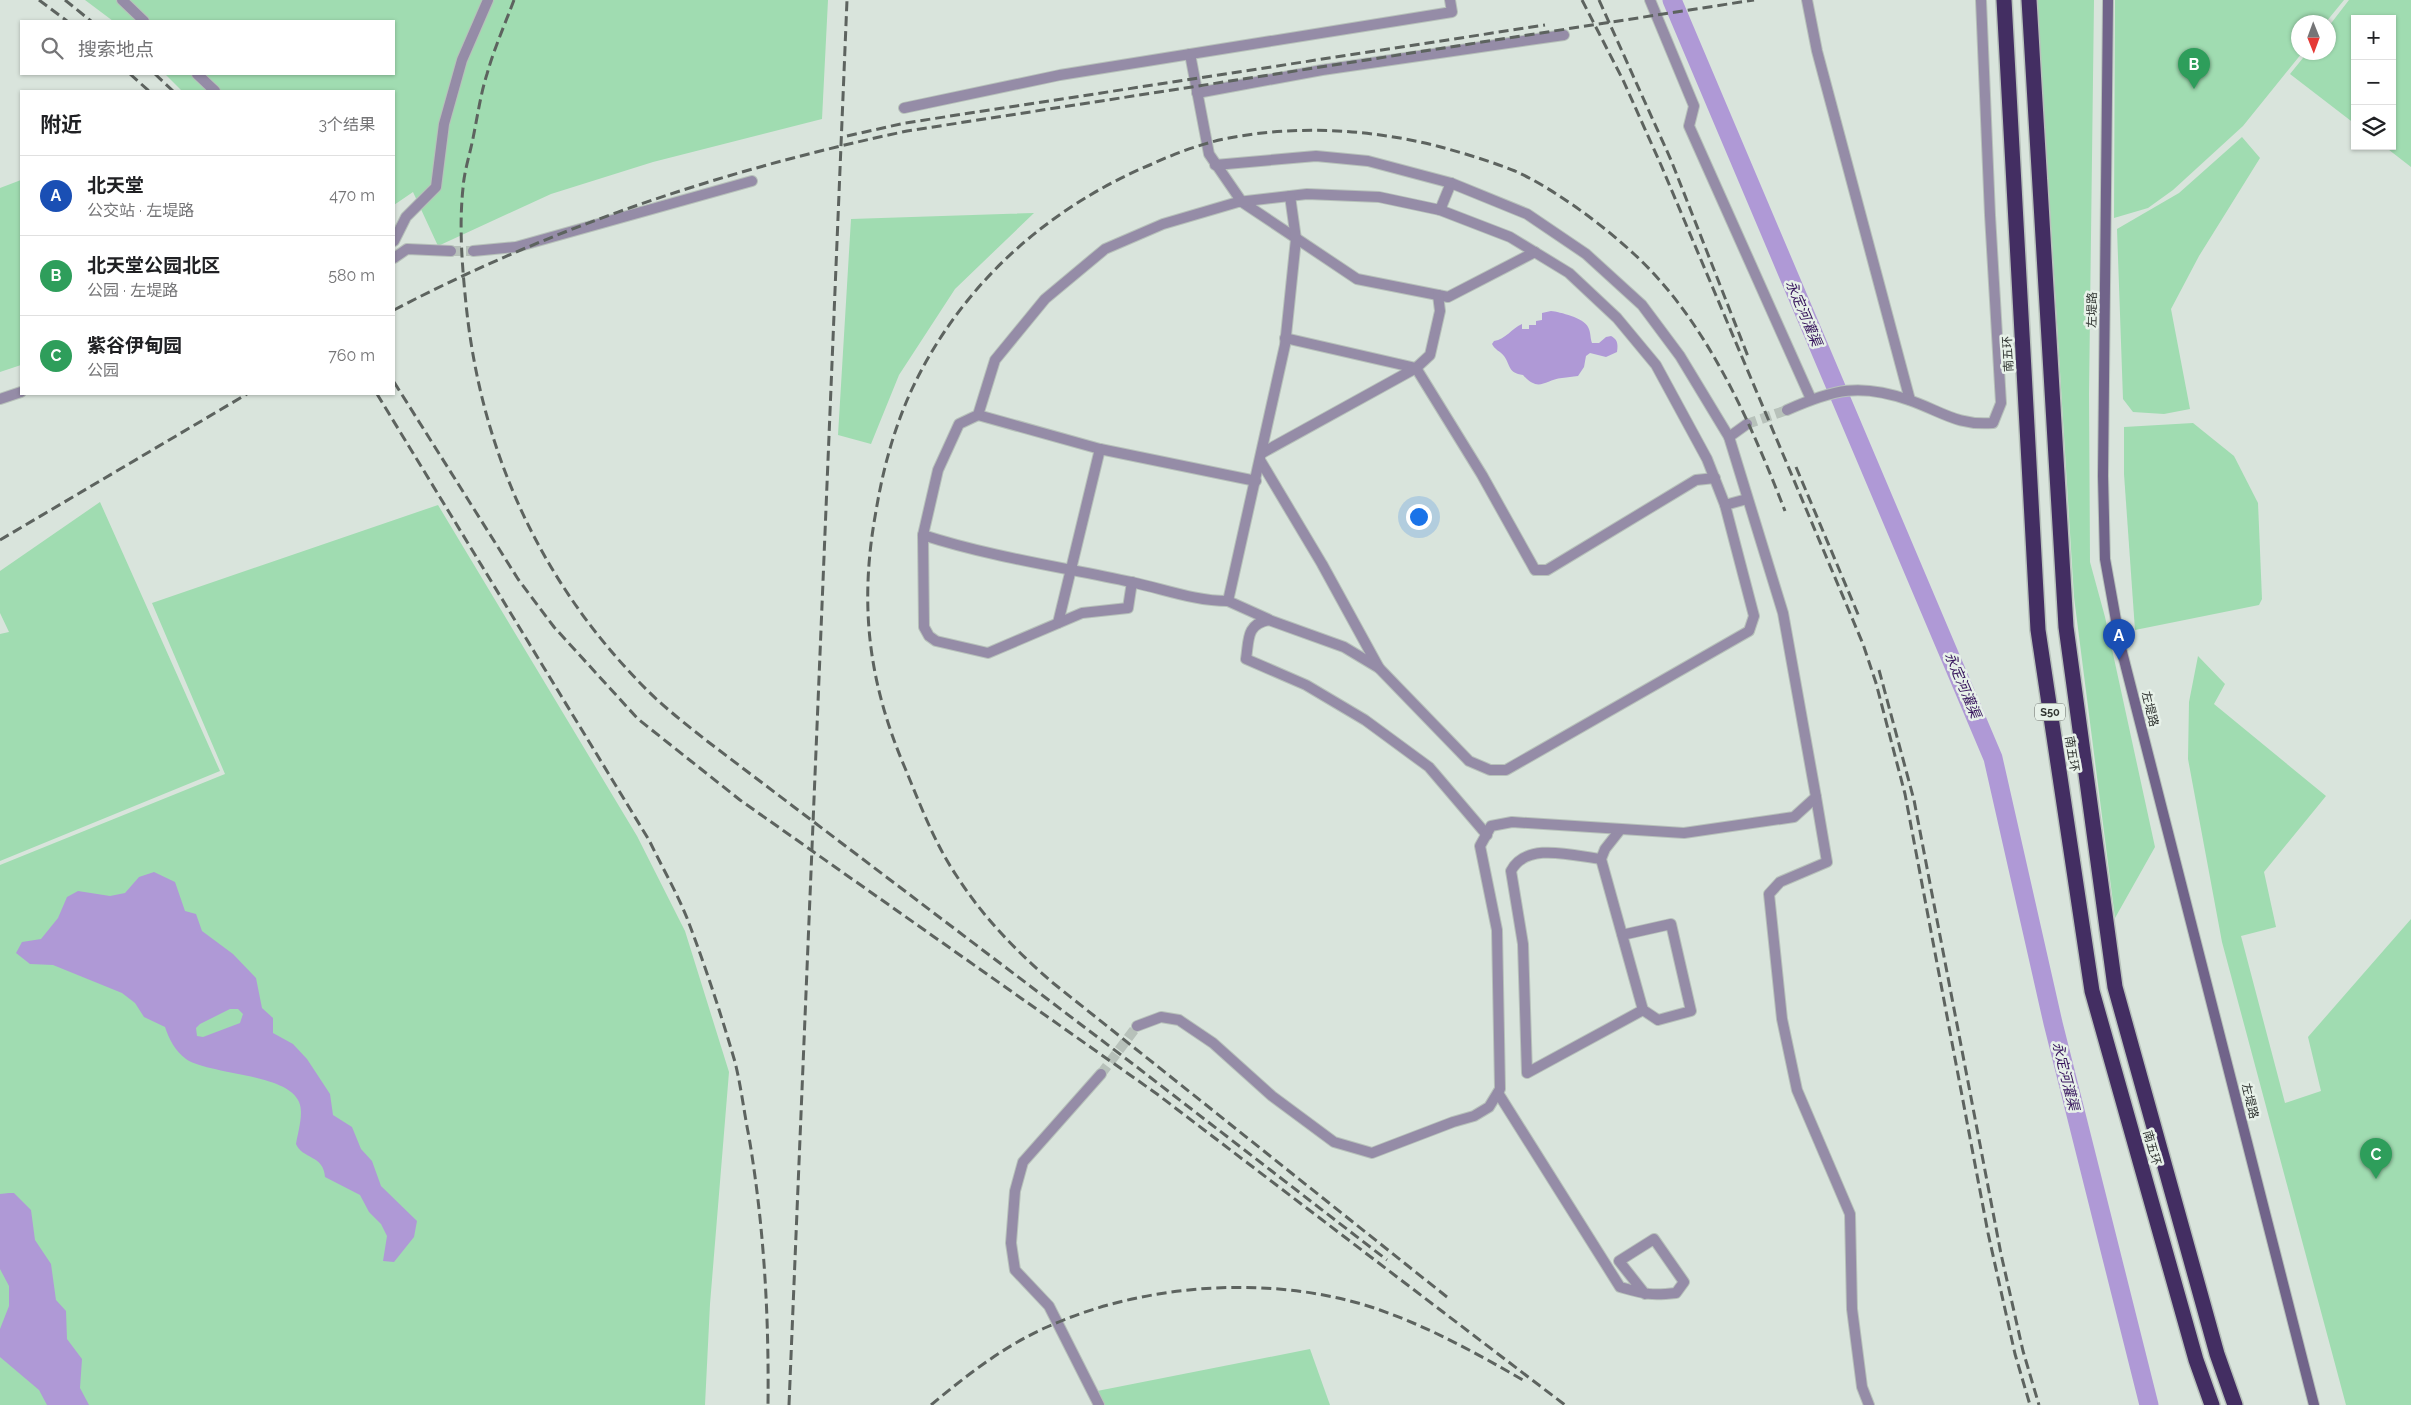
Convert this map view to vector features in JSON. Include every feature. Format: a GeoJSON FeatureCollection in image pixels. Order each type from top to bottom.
{"type":"FeatureCollection","features":[{"type":"Feature","properties":{"kind":"highway","name":"南五环"},"geometry":{"type":"LineString","coordinates":[[2004,0],[2038,630],[2092,991],[2196,1360],[2212,1405]]}},
{"type":"Feature","properties":{"kind":"highway","name":"南五环"},"geometry":{"type":"LineString","coordinates":[[2030,0],[2066,627],[2115,987],[2217,1354],[2235,1405]]}},
{"type":"Feature","properties":{"kind":"main road","name":"左堤路"},"geometry":{"type":"LineString","coordinates":[[2108,0],[2102,476],[2104,559],[2107,581],[2121,648],[2314,1405]]}},
{"type":"Feature","properties":{"kind":"street"},"geometry":{"type":"LineString","coordinates":[[122,0],[143,20]]}},
{"type":"Feature","properties":{"kind":"street"},"geometry":{"type":"LineString","coordinates":[[395,238],[406,217],[436,187],[444,124],[462,60],[488,0]]}},
{"type":"Feature","properties":{"kind":"street"},"geometry":{"type":"LineString","coordinates":[[904,108],[1060,74],[1452,12],[1450,0]]}},
{"type":"Feature","properties":{"kind":"street"},"geometry":{"type":"LineString","coordinates":[[1650,0],[1694,106],[1689,126],[1812,399]]}},
{"type":"Feature","properties":{"kind":"street"},"geometry":{"type":"LineString","coordinates":[[1806,0],[1817,51],[1910,400]]}},
{"type":"Feature","properties":{"kind":"street"},"geometry":{"type":"LineString","coordinates":[[1787,410],[1812,399],[1856,389],[1867,389],[1910,400],[1949,418],[1975,424],[1993,422],[2000,403],[1981,0]]}},
{"type":"Feature","properties":{"kind":"street"},"geometry":{"type":"LineString","coordinates":[[1197,93],[1322,70],[1564,35]]}},
{"type":"Feature","properties":{"kind":"street"},"geometry":{"type":"LineString","coordinates":[[1190,54],[1209,154],[1242,202],[1357,279],[1448,297],[1535,252]]}},
{"type":"Feature","properties":{"kind":"street"},"geometry":{"type":"LineString","coordinates":[[198,75],[214,90]]}},
{"type":"Feature","properties":{"kind":"street"},"geometry":{"type":"LineString","coordinates":[[1215,165],[1316,156],[1368,161],[1451,183],[1526,214],[1593,260],[1642,305],[1680,356],[1729,437],[1783,613],[1827,862],[1780,882],[1769,894],[1782,1019],[1797,1090],[1850,1214],[1852,1308],[1862,1387],[1869,1405]]}},
{"type":"Feature","properties":{"kind":"street"},"geometry":{"type":"LineString","coordinates":[[473,250],[516,247],[752,181]]}},
{"type":"Feature","properties":{"kind":"street"},"geometry":{"type":"LineString","coordinates":[[1440,210],[1451,183]]}},
{"type":"Feature","properties":{"kind":"street"},"geometry":{"type":"LineString","coordinates":[[923,535],[956,546],[1132,582],[1206,601],[1228,601],[1269,620],[1344,647],[1379,668],[1469,761],[1490,770],[1506,770],[1749,631],[1754,616],[1725,505],[1715,478],[1707,459],[1656,364],[1610,311],[1569,273],[1510,237],[1440,210],[1379,197],[1307,194],[1242,202],[1163,224],[1105,249],[1045,300],[994,360],[978,415]]}},
{"type":"Feature","properties":{"kind":"street"},"geometry":{"type":"LineString","coordinates":[[1228,601],[1256,481],[1286,338],[1296,238],[1290,196]]}},
{"type":"Feature","properties":{"kind":"street"},"geometry":{"type":"LineString","coordinates":[[395,257],[407,249],[451,251]]}},
{"type":"Feature","properties":{"kind":"street"},"geometry":{"type":"LineString","coordinates":[[1261,456],[1416,368],[1430,355],[1440,311],[1438,295]]}},
{"type":"Feature","properties":{"kind":"street"},"geometry":{"type":"LineString","coordinates":[[1286,338],[1416,368],[1482,475],[1535,570],[1547,570],[1696,480],[1715,478]]}},
{"type":"Feature","properties":{"kind":"street"},"geometry":{"type":"LineString","coordinates":[[0,399],[20,392]]}},
{"type":"Feature","properties":{"kind":"street"},"geometry":{"type":"LineString","coordinates":[[1132,582],[1128,608],[1082,613],[988,653],[936,641],[929,636],[924,627],[923,535],[938,470],[959,424],[978,415],[1100,449],[1256,481]]}},
{"type":"Feature","properties":{"kind":"street"},"geometry":{"type":"LineString","coordinates":[[1729,437],[1747,424]]}},
{"type":"Feature","properties":{"kind":"street"},"geometry":{"type":"LineString","coordinates":[[1058,623],[1100,449]]}},
{"type":"Feature","properties":{"kind":"street"},"geometry":{"type":"LineString","coordinates":[[1261,456],[1379,668]]}},
{"type":"Feature","properties":{"kind":"street"},"geometry":{"type":"LineString","coordinates":[[1725,505],[1747,499]]}},
{"type":"Feature","properties":{"kind":"street"},"geometry":{"type":"LineString","coordinates":[[1269,620],[1258,622],[1251,629],[1246,659],[1306,685],[1365,720],[1429,767],[1487,835]]}},
{"type":"Feature","properties":{"kind":"street"},"geometry":{"type":"LineString","coordinates":[[1137,1026],[1161,1017],[1179,1020],[1213,1043],[1272,1096],[1334,1142],[1372,1153],[1453,1122],[1474,1116],[1489,1107],[1500,1089],[1501,1028],[1497,930],[1480,846],[1491,826],[1512,822],[1684,833],[1794,817],[1816,797]]}},
{"type":"Feature","properties":{"kind":"street"},"geometry":{"type":"LineString","coordinates":[[1620,830],[1605,849],[1601,859],[1622,935],[1643,1010],[1658,1020],[1691,1011],[1672,924],[1622,935]]}},
{"type":"Feature","properties":{"kind":"street"},"geometry":{"type":"LineString","coordinates":[[1601,859],[1544,853],[1526,856],[1515,863],[1511,871],[1523,944],[1527,1073],[1643,1010]]}},
{"type":"Feature","properties":{"kind":"street"},"geometry":{"type":"LineString","coordinates":[[1099,1405],[1049,1306],[1015,1270],[1011,1242],[1014,1191],[1023,1162],[1101,1074]]}},
{"type":"Feature","properties":{"kind":"street"},"geometry":{"type":"LineString","coordinates":[[1498,1093],[1620,1287],[1651,1296],[1676,1293],[1684,1282],[1654,1239],[1620,1261],[1645,1294]]}},
{"type":"Feature","properties":{"kind":"green space"},"geometry":{"type":"Polygon","coordinates":[[[85,0],[828,0],[822,119],[653,162],[551,194],[438,246],[413,192],[395,204],[395,90],[181,90],[166,75],[395,75],[395,20],[112,20],[85,0]]]}},
{"type":"Feature","properties":{"kind":"green space"},"geometry":{"type":"Polygon","coordinates":[[[2037,0],[2094,0],[2089,394],[2090,562],[2105,617],[2155,847],[2115,918],[2074,597],[2037,0]]]}},
{"type":"Feature","properties":{"kind":"green space"},"geometry":{"type":"Polygon","coordinates":[[[2115,0],[2344,0],[2332,15],[2291,15],[2291,60],[2296,60],[2243,126],[2173,190],[2148,208],[2114,218],[2115,0]]]}},
{"type":"Feature","properties":{"kind":"green space"},"geometry":{"type":"Polygon","coordinates":[[[2349,0],[2411,0],[2411,167],[2389,150],[2396,150],[2396,15],[2351,15],[2351,121],[2290,74],[2301,60],[2336,60],[2336,17],[2349,0]]]}},
{"type":"Feature","properties":{"kind":"green space"},"geometry":{"type":"Polygon","coordinates":[[[2242,137],[2260,158],[2199,256],[2171,309],[2190,409],[2164,414],[2133,412],[2123,399],[2117,229],[2179,193],[2242,137]]]}},
{"type":"Feature","properties":{"kind":"green space"},"geometry":{"type":"Polygon","coordinates":[[[20,180],[20,365],[0,372],[0,188],[20,180]]]}},
{"type":"Feature","properties":{"kind":"green space"},"geometry":{"type":"Polygon","coordinates":[[[1034,213],[955,289],[899,375],[871,444],[838,435],[851,219],[1034,213]]]}},
{"type":"Feature","properties":{"kind":"green space"},"geometry":{"type":"Polygon","coordinates":[[[2193,423],[2234,456],[2258,503],[2262,599],[2259,605],[2135,630],[2124,474],[2124,427],[2193,423]]]}},
{"type":"Feature","properties":{"kind":"green space"},"geometry":{"type":"Polygon","coordinates":[[[100,502],[220,771],[0,861],[0,634],[9,632],[0,613],[0,571],[100,502]]]}},
{"type":"Feature","properties":{"kind":"green space"},"geometry":{"type":"Polygon","coordinates":[[[438,505],[637,836],[685,931],[729,1072],[710,1304],[705,1405],[0,1405],[0,865],[225,774],[152,603],[438,505]]]}},
{"type":"Feature","properties":{"kind":"green space"},"geometry":{"type":"Polygon","coordinates":[[[2198,656],[2225,684],[2214,704],[2326,796],[2264,872],[2276,927],[2241,936],[2285,1103],[2321,1091],[2308,1037],[2411,919],[2411,1405],[2346,1405],[2222,942],[2188,759],[2189,702],[2198,656]]]}},
{"type":"Feature","properties":{"kind":"green space"},"geometry":{"type":"Polygon","coordinates":[[[1310,1349],[1330,1405],[1098,1405],[1092,1392],[1310,1349]]]}},
{"type":"Feature","properties":{"kind":"shaded area"},"geometry":{"type":"Polygon","coordinates":[[[1551,311],[1571,316],[1586,324],[1592,343],[1599,343],[1606,337],[1611,336],[1617,342],[1617,352],[1606,357],[1590,353],[1586,356],[1584,367],[1578,376],[1556,379],[1542,384],[1533,383],[1523,375],[1515,373],[1504,356],[1492,344],[1522,324],[1522,329],[1529,329],[1529,325],[1536,325],[1536,321],[1542,320],[1542,313],[1551,311]]]}},
{"type":"Feature","properties":{"kind":"shaded area"},"geometry":{"type":"Polygon","coordinates":[[[154,872],[175,882],[185,911],[196,914],[202,931],[233,954],[256,978],[262,1008],[273,1018],[273,1033],[293,1044],[307,1059],[330,1094],[333,1115],[352,1127],[361,1149],[372,1161],[381,1186],[417,1221],[414,1237],[394,1262],[383,1261],[387,1236],[381,1224],[369,1212],[360,1195],[325,1177],[321,1165],[299,1149],[296,1144],[301,1112],[299,1102],[292,1092],[280,1085],[264,1080],[197,1064],[186,1059],[173,1044],[165,1027],[144,1017],[135,1003],[122,993],[53,965],[30,964],[16,953],[22,942],[41,939],[58,918],[67,897],[78,891],[110,896],[125,893],[139,877],[154,872]],[[230,1009],[200,1024],[196,1028],[197,1036],[203,1037],[240,1023],[243,1014],[238,1009],[230,1009]]]}},
{"type":"Feature","properties":{"kind":"shaded area"},"geometry":{"type":"Polygon","coordinates":[[[14,1193],[31,1210],[35,1240],[51,1264],[56,1300],[66,1311],[67,1339],[82,1359],[80,1388],[89,1405],[47,1405],[39,1390],[0,1357],[0,1329],[9,1306],[9,1286],[0,1269],[0,1194],[14,1193]]]}},
{"type":"Feature","properties":{"kind":"waterway","name":"永定河灌渠"},"geometry":{"type":"LineString","coordinates":[[1672,0],[1993,758],[2053,1023],[2149,1405]]}},
{"type":"Feature","properties":{"kind":"tunnel"},"geometry":{"type":"LineString","coordinates":[[451,251],[473,251]]}},
{"type":"Feature","properties":{"kind":"tunnel"},"geometry":{"type":"LineString","coordinates":[[1747,424],[1787,410]]}},
{"type":"Feature","properties":{"kind":"tunnel"},"geometry":{"type":"LineString","coordinates":[[1101,1074],[1137,1026]]}},
{"type":"Feature","properties":{"kind":"railway"},"geometry":{"type":"LineString","coordinates":[[39,0],[66,20]]}},
{"type":"Feature","properties":{"kind":"railway"},"geometry":{"type":"LineString","coordinates":[[65,0],[90,20]]}},
{"type":"Feature","properties":{"kind":"railway"},"geometry":{"type":"LineString","coordinates":[[514,0],[493,55],[480,99],[464,177],[461,231],[466,304],[474,359],[486,412],[502,463],[522,513],[547,560],[576,606],[609,649],[647,690],[684,723],[1133,1064],[1387,1260]]}},
{"type":"Feature","properties":{"kind":"railway"},"geometry":{"type":"LineString","coordinates":[[789,1405],[847,0]]}},
{"type":"Feature","properties":{"kind":"railway"},"geometry":{"type":"LineString","coordinates":[[1582,0],[1623,80],[1661,165],[1863,644],[1876,683],[1905,794],[1988,1233],[2015,1354],[2030,1405]]}},
{"type":"Feature","properties":{"kind":"railway"},"geometry":{"type":"LineString","coordinates":[[1599,0],[1671,160],[1749,359]]}},
{"type":"Feature","properties":{"kind":"railway"},"geometry":{"type":"LineString","coordinates":[[395,309],[455,279],[580,226],[709,182],[840,146],[907,131],[1754,0]]}},
{"type":"Feature","properties":{"kind":"railway"},"geometry":{"type":"LineString","coordinates":[[847,136],[905,123],[1545,25]]}},
{"type":"Feature","properties":{"kind":"railway"},"geometry":{"type":"LineString","coordinates":[[131,75],[148,90]]}},
{"type":"Feature","properties":{"kind":"railway"},"geometry":{"type":"LineString","coordinates":[[156,75],[172,90]]}},
{"type":"Feature","properties":{"kind":"railway"},"geometry":{"type":"LineString","coordinates":[[1447,1297],[1053,983],[1013,946],[988,919],[948,862],[928,823],[892,736],[882,704],[870,642],[868,578],[879,495],[895,434],[912,389],[932,351],[955,316],[1011,254],[1043,227],[1077,203],[1114,182],[1180,152],[1229,138],[1281,131],[1307,130],[1386,136],[1412,140],[1476,157],[1530,178],[1577,208],[1608,231],[1634,254],[1660,280],[1683,309],[1704,341],[1741,408],[1785,511]]}},
{"type":"Feature","properties":{"kind":"railway"},"geometry":{"type":"LineString","coordinates":[[395,384],[518,579],[554,627],[638,719],[740,800],[1157,1094],[1565,1405]]}},
{"type":"Feature","properties":{"kind":"railway"},"geometry":{"type":"LineString","coordinates":[[0,540],[245,395]]}},
{"type":"Feature","properties":{"kind":"railway"},"geometry":{"type":"LineString","coordinates":[[378,395],[649,840],[687,918],[735,1062],[749,1137],[762,1237],[768,1338],[768,1405]]}},
{"type":"Feature","properties":{"kind":"railway"},"geometry":{"type":"LineString","coordinates":[[1796,467],[1860,619]]}},
{"type":"Feature","properties":{"kind":"railway"},"geometry":{"type":"LineString","coordinates":[[1879,670],[1914,800],[2001,1254],[2023,1351],[2039,1405]]}},
{"type":"Feature","properties":{"kind":"railway"},"geometry":{"type":"LineString","coordinates":[[931,1405],[986,1362],[1016,1343],[1047,1327],[1086,1312],[1126,1300],[1169,1292],[1212,1288],[1256,1288],[1299,1291],[1340,1299],[1380,1310],[1435,1333],[1523,1380]]}},
{"type":"Feature","properties":{"kind":"place","name":"北天堂公园北区"},"geometry":{"type":"Point","coordinates":[2194,89]}},
{"type":"Feature","properties":{"kind":"place","name":"北天堂"},"geometry":{"type":"Point","coordinates":[2119,660]}},
{"type":"Feature","properties":{"kind":"place","name":"紫谷伊甸园"},"geometry":{"type":"Point","coordinates":[2376,1179]}}]}
